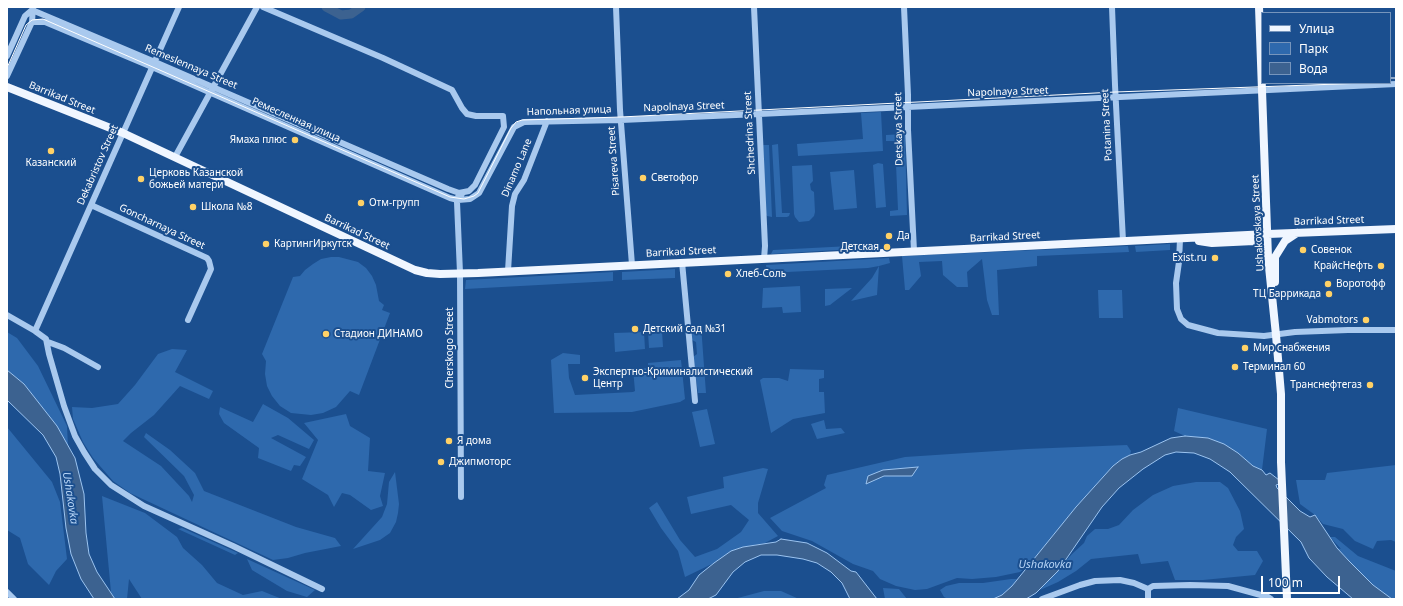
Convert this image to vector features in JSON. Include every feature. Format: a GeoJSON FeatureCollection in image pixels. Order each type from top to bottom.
{"type":"FeatureCollection","features":[{"type":"Feature","properties":{"kind":"main road","name":"Ushakovskaya Street"},"geometry":{"type":"LineString","coordinates":[[1259,7],[1261,63]]}},
{"type":"Feature","properties":{"kind":"main road","name":"Ushakovskaya Street"},"geometry":{"type":"LineString","coordinates":[[1262,84],[1268,257],[1281,394],[1281,462],[1287,599]]}},
{"type":"Feature","properties":{"kind":"main road","name":"Barrikad Street"},"geometry":{"type":"LineString","coordinates":[[7,87],[123,133],[415,270],[426,273],[460,274],[632,264],[1396,229]]}},
{"type":"Feature","properties":{"kind":"main road"},"geometry":{"type":"LineString","coordinates":[[1276,334],[1275,257],[1285,241],[1298,233]]}},
{"type":"Feature","properties":{"kind":"main road"},"geometry":{"type":"LineString","coordinates":[[1180,239],[1212,243],[1254,241],[1264,250],[1268,257]]}},
{"type":"Feature","properties":{"kind":"street","name":"Dekabristov Street"},"geometry":{"type":"LineString","coordinates":[[35,331],[179,7]]}},
{"type":"Feature","properties":{"kind":"street"},"geometry":{"type":"LineString","coordinates":[[175,157],[257,7]]}},
{"type":"Feature","properties":{"kind":"street"},"geometry":{"type":"LineString","coordinates":[[263,7],[452,90],[467,114],[476,116],[503,116],[504,127],[475,185],[469,191],[459,193]]}},
{"type":"Feature","properties":{"kind":"street","name":"Pisareva Street"},"geometry":{"type":"LineString","coordinates":[[616,7],[621,120],[632,264]]}},
{"type":"Feature","properties":{"kind":"street","name":"Shchedrina Street"},"geometry":{"type":"LineString","coordinates":[[754,7],[765,249],[764,258]]}},
{"type":"Feature","properties":{"kind":"street","name":"Detskaya Street"},"geometry":{"type":"LineString","coordinates":[[904,7],[914,251]]}},
{"type":"Feature","properties":{"kind":"street","name":"Potanina Street"},"geometry":{"type":"LineString","coordinates":[[1112,7],[1115,98],[1124,241]]}},
{"type":"Feature","properties":{"kind":"street","name":"Remeslennaya Street"},"geometry":{"type":"LineString","coordinates":[[33,9],[154,65]]}},
{"type":"Feature","properties":{"kind":"street"},"geometry":{"type":"LineString","coordinates":[[7,76],[32,22],[33,9]]}},
{"type":"Feature","properties":{"kind":"street"},"geometry":{"type":"LineString","coordinates":[[7,56],[25,16],[33,9]]}},
{"type":"Feature","properties":{"kind":"street","name":"Ремесленная улица"},"geometry":{"type":"LineString","coordinates":[[32,22],[45,22],[154,65],[450,198],[458,200],[475,197]]}},
{"type":"Feature","properties":{"kind":"street","name":"Napolnaya Street"},"geometry":{"type":"LineString","coordinates":[[621,120],[1396,84]]}},
{"type":"Feature","properties":{"kind":"street","name":"Remeslennaya Street"},"geometry":{"type":"LineString","coordinates":[[211,90],[459,193],[475,197]]}},
{"type":"Feature","properties":{"kind":"street","name":"Напольная улица"},"geometry":{"type":"LineString","coordinates":[[475,197],[482,189],[514,127],[518,124],[524,122],[547,121],[621,120]]}},
{"type":"Feature","properties":{"kind":"street","name":"Dinamo Lane"},"geometry":{"type":"LineString","coordinates":[[508,271],[512,206],[515,194],[524,180],[547,121]]}},
{"type":"Feature","properties":{"kind":"street","name":"Cherskogo Street"},"geometry":{"type":"LineString","coordinates":[[459,193],[457,208],[460,274],[461,496]]}},
{"type":"Feature","properties":{"kind":"street","name":"Goncharnaya Street"},"geometry":{"type":"LineString","coordinates":[[91,205],[207,258],[211,269],[188,320]]}},
{"type":"Feature","properties":{"kind":"street"},"geometry":{"type":"LineString","coordinates":[[1180,239],[1176,283],[1176,302],[1181,319],[1188,324],[1218,333],[1248,336],[1295,332],[1396,330]]}},
{"type":"Feature","properties":{"kind":"street"},"geometry":{"type":"LineString","coordinates":[[682,262],[695,401]]}},
{"type":"Feature","properties":{"kind":"street"},"geometry":{"type":"LineString","coordinates":[[7,315],[44,336],[48,342],[49,354],[64,406],[75,436],[95,469],[111,485],[144,506],[233,546],[322,589]]}},
{"type":"Feature","properties":{"kind":"street"},"geometry":{"type":"LineString","coordinates":[[48,342],[64,348],[98,367]]}},
{"type":"Feature","properties":{"kind":"street"},"geometry":{"type":"LineString","coordinates":[[1042,599],[1095,581],[1120,580],[1134,583],[1148,589]]}},
{"type":"Feature","properties":{"kind":"street"},"geometry":{"type":"LineString","coordinates":[[1148,589],[1153,586],[1228,586],[1271,599]]}},
{"type":"Feature","properties":{"kind":"street"},"geometry":{"type":"LineString","coordinates":[[1148,589],[1148,599]]}},
{"type":"Feature","properties":{"kind":"street"},"geometry":{"type":"LineString","coordinates":[[7,592],[14,599]]}},
{"type":"Feature","properties":{"kind":"green space"},"geometry":{"type":"Polygon","coordinates":[[[881,112],[883,151],[798,156],[797,144],[863,139],[861,113],[881,112]]]}},
{"type":"Feature","properties":{"kind":"green space"},"geometry":{"type":"Polygon","coordinates":[[[905,134],[907,215],[890,216],[890,211],[898,210],[895,141],[886,141],[886,135],[905,134]]]}},
{"type":"Feature","properties":{"kind":"green space"},"geometry":{"type":"Polygon","coordinates":[[[778,144],[782,213],[790,213],[787,217],[776,217],[772,145],[778,144]]]}},
{"type":"Feature","properties":{"kind":"green space"},"geometry":{"type":"Polygon","coordinates":[[[763,145],[769,145],[772,217],[765,214],[763,145]]]}},
{"type":"Feature","properties":{"kind":"green space"},"geometry":{"type":"Polygon","coordinates":[[[878,163],[883,164],[886,207],[876,208],[873,165],[878,163]]]}},
{"type":"Feature","properties":{"kind":"green space"},"geometry":{"type":"Polygon","coordinates":[[[812,165],[813,181],[810,184],[811,190],[814,192],[815,212],[814,216],[809,221],[799,222],[794,214],[792,166],[812,165]]]}},
{"type":"Feature","properties":{"kind":"green space"},"geometry":{"type":"Polygon","coordinates":[[[854,170],[857,208],[834,210],[830,172],[854,170]]]}},
{"type":"Feature","properties":{"kind":"green space"},"geometry":{"type":"Polygon","coordinates":[[[1170,244],[1170,250],[1136,252],[1135,246],[1170,244]]]}},
{"type":"Feature","properties":{"kind":"green space"},"geometry":{"type":"Polygon","coordinates":[[[870,245],[870,248],[771,254],[773,250],[870,245]]]}},
{"type":"Feature","properties":{"kind":"green space"},"geometry":{"type":"Polygon","coordinates":[[[1128,246],[1129,252],[1037,256],[1037,266],[997,270],[999,315],[992,315],[987,300],[982,259],[967,272],[968,287],[957,287],[943,275],[942,261],[919,262],[921,276],[909,290],[905,290],[902,256],[1128,246]]]}},
{"type":"Feature","properties":{"kind":"green space","name":"Стадион ДИНАМО"},"geometry":{"type":"Polygon","coordinates":[[[339,257],[358,262],[366,268],[376,285],[379,301],[384,305],[382,310],[390,313],[359,395],[350,391],[336,407],[323,413],[311,415],[291,413],[280,406],[272,396],[267,386],[265,374],[266,361],[262,354],[293,277],[300,276],[305,270],[321,259],[339,257]]]}},
{"type":"Feature","properties":{"kind":"green space"},"geometry":{"type":"Polygon","coordinates":[[[889,258],[890,263],[868,268],[767,273],[766,265],[889,258]]]}},
{"type":"Feature","properties":{"kind":"green space"},"geometry":{"type":"Polygon","coordinates":[[[879,266],[877,295],[851,301],[872,278],[879,266]]]}},
{"type":"Feature","properties":{"kind":"green space"},"geometry":{"type":"Polygon","coordinates":[[[675,269],[675,278],[622,280],[622,272],[675,269]]]}},
{"type":"Feature","properties":{"kind":"green space"},"geometry":{"type":"Polygon","coordinates":[[[613,272],[613,281],[465,289],[466,280],[613,272]]]}},
{"type":"Feature","properties":{"kind":"green space"},"geometry":{"type":"Polygon","coordinates":[[[800,286],[801,312],[783,313],[782,307],[762,308],[763,288],[800,286]]]}},
{"type":"Feature","properties":{"kind":"green space"},"geometry":{"type":"Polygon","coordinates":[[[852,288],[830,305],[825,306],[825,289],[852,288]]]}},
{"type":"Feature","properties":{"kind":"green space"},"geometry":{"type":"Polygon","coordinates":[[[1098,290],[1122,290],[1123,318],[1099,318],[1098,290]]]}},
{"type":"Feature","properties":{"kind":"green space"},"geometry":{"type":"Polygon","coordinates":[[[690,325],[701,325],[706,393],[698,393],[693,357],[697,354],[696,342],[692,340],[690,325]]]}},
{"type":"Feature","properties":{"kind":"green space"},"geometry":{"type":"Polygon","coordinates":[[[662,331],[663,347],[649,348],[648,332],[662,331]]]}},
{"type":"Feature","properties":{"kind":"green space"},"geometry":{"type":"Polygon","coordinates":[[[7,332],[17,338],[38,366],[67,426],[68,446],[57,426],[24,384],[7,370],[7,332]]]}},
{"type":"Feature","properties":{"kind":"green space"},"geometry":{"type":"Polygon","coordinates":[[[644,332],[645,349],[615,352],[614,333],[644,332]]]}},
{"type":"Feature","properties":{"kind":"green space"},"geometry":{"type":"Polygon","coordinates":[[[172,349],[187,350],[175,372],[213,391],[209,399],[180,386],[154,415],[123,441],[161,466],[189,496],[192,502],[194,495],[184,476],[144,437],[146,433],[170,450],[195,473],[204,491],[296,527],[335,538],[341,546],[273,560],[130,493],[113,481],[93,458],[83,442],[73,419],[72,407],[92,408],[118,404],[135,385],[158,354],[172,349]]]}},
{"type":"Feature","properties":{"kind":"green space"},"geometry":{"type":"Polygon","coordinates":[[[563,353],[580,355],[580,364],[568,364],[569,378],[575,395],[633,392],[635,391],[633,369],[648,368],[648,363],[681,360],[685,399],[680,402],[632,412],[554,413],[551,360],[563,353]]]}},
{"type":"Feature","properties":{"kind":"green space"},"geometry":{"type":"Polygon","coordinates":[[[790,369],[824,370],[824,378],[819,379],[819,392],[824,392],[825,413],[793,419],[771,433],[760,380],[763,378],[779,378],[788,381],[790,369]]]}},
{"type":"Feature","properties":{"kind":"green space"},"geometry":{"type":"Polygon","coordinates":[[[263,404],[288,418],[314,440],[309,449],[278,435],[271,438],[306,457],[300,466],[294,465],[291,471],[258,458],[259,448],[224,423],[219,414],[220,407],[253,422],[263,404]]]}},
{"type":"Feature","properties":{"kind":"green space"},"geometry":{"type":"Polygon","coordinates":[[[1178,408],[1267,429],[1262,470],[1253,466],[1238,453],[1208,438],[1185,436],[1174,431],[1178,408]]]}},
{"type":"Feature","properties":{"kind":"green space"},"geometry":{"type":"Polygon","coordinates":[[[707,409],[715,444],[700,447],[692,412],[707,409]]]}},
{"type":"Feature","properties":{"kind":"green space"},"geometry":{"type":"Polygon","coordinates":[[[346,414],[350,426],[370,438],[368,471],[385,473],[380,496],[383,506],[371,510],[350,495],[342,493],[334,507],[328,495],[302,479],[318,440],[304,423],[346,414]]]}},
{"type":"Feature","properties":{"kind":"green space"},"geometry":{"type":"Polygon","coordinates":[[[824,420],[826,429],[841,428],[845,433],[817,439],[811,424],[824,420]]]}},
{"type":"Feature","properties":{"kind":"green space"},"geometry":{"type":"Polygon","coordinates":[[[7,427],[52,482],[60,502],[67,559],[56,571],[49,585],[28,564],[20,538],[7,530],[7,427]]]}},
{"type":"Feature","properties":{"kind":"green space"},"geometry":{"type":"Polygon","coordinates":[[[1127,445],[1131,451],[1130,455],[1113,466],[1076,507],[1028,566],[1020,572],[996,577],[972,579],[957,578],[927,589],[915,590],[896,586],[880,579],[873,571],[853,564],[812,541],[782,531],[770,518],[826,488],[824,485],[827,475],[905,457],[1027,449],[1127,445]]]}},
{"type":"Feature","properties":{"kind":"green space"},"geometry":{"type":"Polygon","coordinates":[[[1396,465],[1396,542],[1391,540],[1377,541],[1373,549],[1355,541],[1343,529],[1323,524],[1315,515],[1300,504],[1296,480],[1325,480],[1327,473],[1396,465]]]}},
{"type":"Feature","properties":{"kind":"green space"},"geometry":{"type":"Polygon","coordinates":[[[763,468],[768,469],[758,503],[758,513],[778,536],[765,543],[743,547],[732,551],[714,563],[685,577],[678,551],[661,528],[649,508],[657,502],[680,540],[695,557],[717,549],[741,532],[749,520],[731,505],[691,514],[687,497],[724,488],[723,477],[763,468]]]}},
{"type":"Feature","properties":{"kind":"green space"},"geometry":{"type":"Polygon","coordinates":[[[395,472],[399,504],[396,522],[390,533],[380,540],[353,549],[382,517],[387,504],[389,482],[395,472]]]}},
{"type":"Feature","properties":{"kind":"green space"},"geometry":{"type":"Polygon","coordinates":[[[1196,482],[1220,482],[1228,488],[1240,511],[1244,529],[1236,537],[1233,545],[1238,551],[1257,551],[1263,561],[1255,575],[1203,580],[1175,580],[1168,561],[1141,564],[1138,554],[1091,559],[1076,571],[1058,582],[1040,590],[1072,554],[1084,543],[1087,536],[1095,529],[1108,529],[1119,525],[1133,510],[1153,495],[1173,486],[1196,482]]]}},
{"type":"Feature","properties":{"kind":"green space"},"geometry":{"type":"Polygon","coordinates":[[[102,496],[145,513],[177,537],[183,548],[202,565],[217,583],[243,595],[262,591],[282,599],[142,599],[129,579],[127,599],[115,599],[111,592],[102,496]]]}},
{"type":"Feature","properties":{"kind":"green space"},"geometry":{"type":"Polygon","coordinates":[[[182,528],[238,553],[235,555],[178,529],[182,528]]]}},
{"type":"Feature","properties":{"kind":"green space"},"geometry":{"type":"Polygon","coordinates":[[[1330,537],[1335,537],[1358,556],[1396,571],[1396,599],[1392,599],[1373,585],[1337,548],[1341,549],[1330,537]]]}},
{"type":"Feature","properties":{"kind":"green space"},"geometry":{"type":"Polygon","coordinates":[[[247,559],[315,590],[307,597],[287,591],[252,570],[247,559]]]}},
{"type":"Feature","properties":{"kind":"green space"},"geometry":{"type":"Polygon","coordinates":[[[1017,579],[1002,595],[993,599],[948,599],[944,597],[940,590],[946,586],[959,583],[983,583],[1017,579]]]}},
{"type":"Feature","properties":{"kind":"green space"},"geometry":{"type":"Polygon","coordinates":[[[883,588],[899,589],[907,599],[885,599],[883,588]]]}},
{"type":"Feature","properties":{"kind":"green space"},"geometry":{"type":"Polygon","coordinates":[[[764,591],[781,591],[799,599],[734,599],[764,591]]]}},
{"type":"Feature","properties":{"kind":"water","name":"Ushakovka"},"geometry":{"type":"Polygon","coordinates":[[[7,370],[24,384],[57,426],[75,458],[84,494],[86,533],[89,554],[97,572],[115,599],[94,599],[81,579],[71,554],[66,528],[60,474],[56,457],[43,435],[7,400],[7,370]]]}},
{"type":"Feature","properties":{"kind":"water","name":"Ushakovka"},"geometry":{"type":"Polygon","coordinates":[[[1185,436],[1208,438],[1224,444],[1238,453],[1253,466],[1262,470],[1266,475],[1270,473],[1279,480],[1279,484],[1276,485],[1277,488],[1300,511],[1310,517],[1315,515],[1337,548],[1373,585],[1392,599],[1353,599],[1327,577],[1309,558],[1301,542],[1230,472],[1210,459],[1194,453],[1176,452],[1165,455],[1143,469],[1119,488],[1102,507],[1058,571],[1036,593],[1026,599],[993,599],[1002,595],[1012,586],[1076,507],[1113,466],[1130,455],[1141,452],[1171,438],[1185,436]]]}},
{"type":"Feature","properties":{"kind":"water"},"geometry":{"type":"Polygon","coordinates":[[[918,467],[912,476],[884,476],[866,484],[868,476],[883,470],[918,467]]]}},
{"type":"Feature","properties":{"kind":"water"},"geometry":{"type":"Polygon","coordinates":[[[781,539],[807,543],[827,553],[851,571],[856,572],[877,599],[850,599],[842,583],[831,572],[817,563],[777,555],[761,555],[745,562],[733,572],[716,595],[708,599],[677,599],[689,590],[699,575],[731,551],[743,547],[776,542],[781,539]]]}},
{"type":"Feature","properties":{"kind":"waterway"},"geometry":{"type":"LineString","coordinates":[[326,7],[341,15],[351,14],[361,7]]}},
{"type":"Feature","properties":{"kind":"tram line"},"geometry":{"type":"LineString","coordinates":[[7,68],[26,25],[32,20],[43,19],[450,197],[464,199],[478,193],[511,128],[516,122],[522,120],[621,117],[1115,92],[1338,84]]}},
{"type":"Feature","properties":{"kind":"tram line"},"geometry":{"type":"LineString","coordinates":[[1391,78],[1396,78]]}},
{"type":"Feature","properties":{"kind":"place","name":"Ямаха плюс"},"geometry":{"type":"Point","coordinates":[295,140]}},
{"type":"Feature","properties":{"kind":"place","name":"Казанский"},"geometry":{"type":"Point","coordinates":[51,151]}},
{"type":"Feature","properties":{"kind":"place","name":"Светофор"},"geometry":{"type":"Point","coordinates":[643,178]}},
{"type":"Feature","properties":{"kind":"place","name":"Церковь Казанской божьей матери"},"geometry":{"type":"Point","coordinates":[141,179]}},
{"type":"Feature","properties":{"kind":"place","name":"Отм-групп"},"geometry":{"type":"Point","coordinates":[361,203]}},
{"type":"Feature","properties":{"kind":"place","name":"Школа №8"},"geometry":{"type":"Point","coordinates":[193,207]}},
{"type":"Feature","properties":{"kind":"place","name":"Да"},"geometry":{"type":"Point","coordinates":[889,236]}},
{"type":"Feature","properties":{"kind":"place","name":"КартингИркутск"},"geometry":{"type":"Point","coordinates":[266,244]}},
{"type":"Feature","properties":{"kind":"place","name":"Детская"},"geometry":{"type":"Point","coordinates":[887,247]}},
{"type":"Feature","properties":{"kind":"place","name":"Совенок"},"geometry":{"type":"Point","coordinates":[1303,250]}},
{"type":"Feature","properties":{"kind":"place","name":"Exist.ru"},"geometry":{"type":"Point","coordinates":[1215,258]}},
{"type":"Feature","properties":{"kind":"place","name":"КрайсНефть"},"geometry":{"type":"Point","coordinates":[1381,266]}},
{"type":"Feature","properties":{"kind":"place","name":"Хлеб-Соль"},"geometry":{"type":"Point","coordinates":[728,274]}},
{"type":"Feature","properties":{"kind":"place","name":"Воротофф"},"geometry":{"type":"Point","coordinates":[1328,284]}},
{"type":"Feature","properties":{"kind":"place","name":"ТЦ Баррикада"},"geometry":{"type":"Point","coordinates":[1329,294]}},
{"type":"Feature","properties":{"kind":"place","name":"Vabmotors"},"geometry":{"type":"Point","coordinates":[1366,320]}},
{"type":"Feature","properties":{"kind":"place","name":"Детский сад №31"},"geometry":{"type":"Point","coordinates":[635,329]}},
{"type":"Feature","properties":{"kind":"place","name":"Стадион ДИНАМО"},"geometry":{"type":"Point","coordinates":[326,334]}},
{"type":"Feature","properties":{"kind":"place","name":"Мир снабжения"},"geometry":{"type":"Point","coordinates":[1245,348]}},
{"type":"Feature","properties":{"kind":"place","name":"Терминал 60"},"geometry":{"type":"Point","coordinates":[1235,367]}},
{"type":"Feature","properties":{"kind":"place","name":"Экспертно-Криминалистический Центр"},"geometry":{"type":"Point","coordinates":[585,378]}},
{"type":"Feature","properties":{"kind":"place","name":"Транснефтегаз"},"geometry":{"type":"Point","coordinates":[1370,385]}},
{"type":"Feature","properties":{"kind":"place","name":"Я дома"},"geometry":{"type":"Point","coordinates":[449,441]}},
{"type":"Feature","properties":{"kind":"place","name":"Джипмоторс"},"geometry":{"type":"Point","coordinates":[441,462]}}]}
